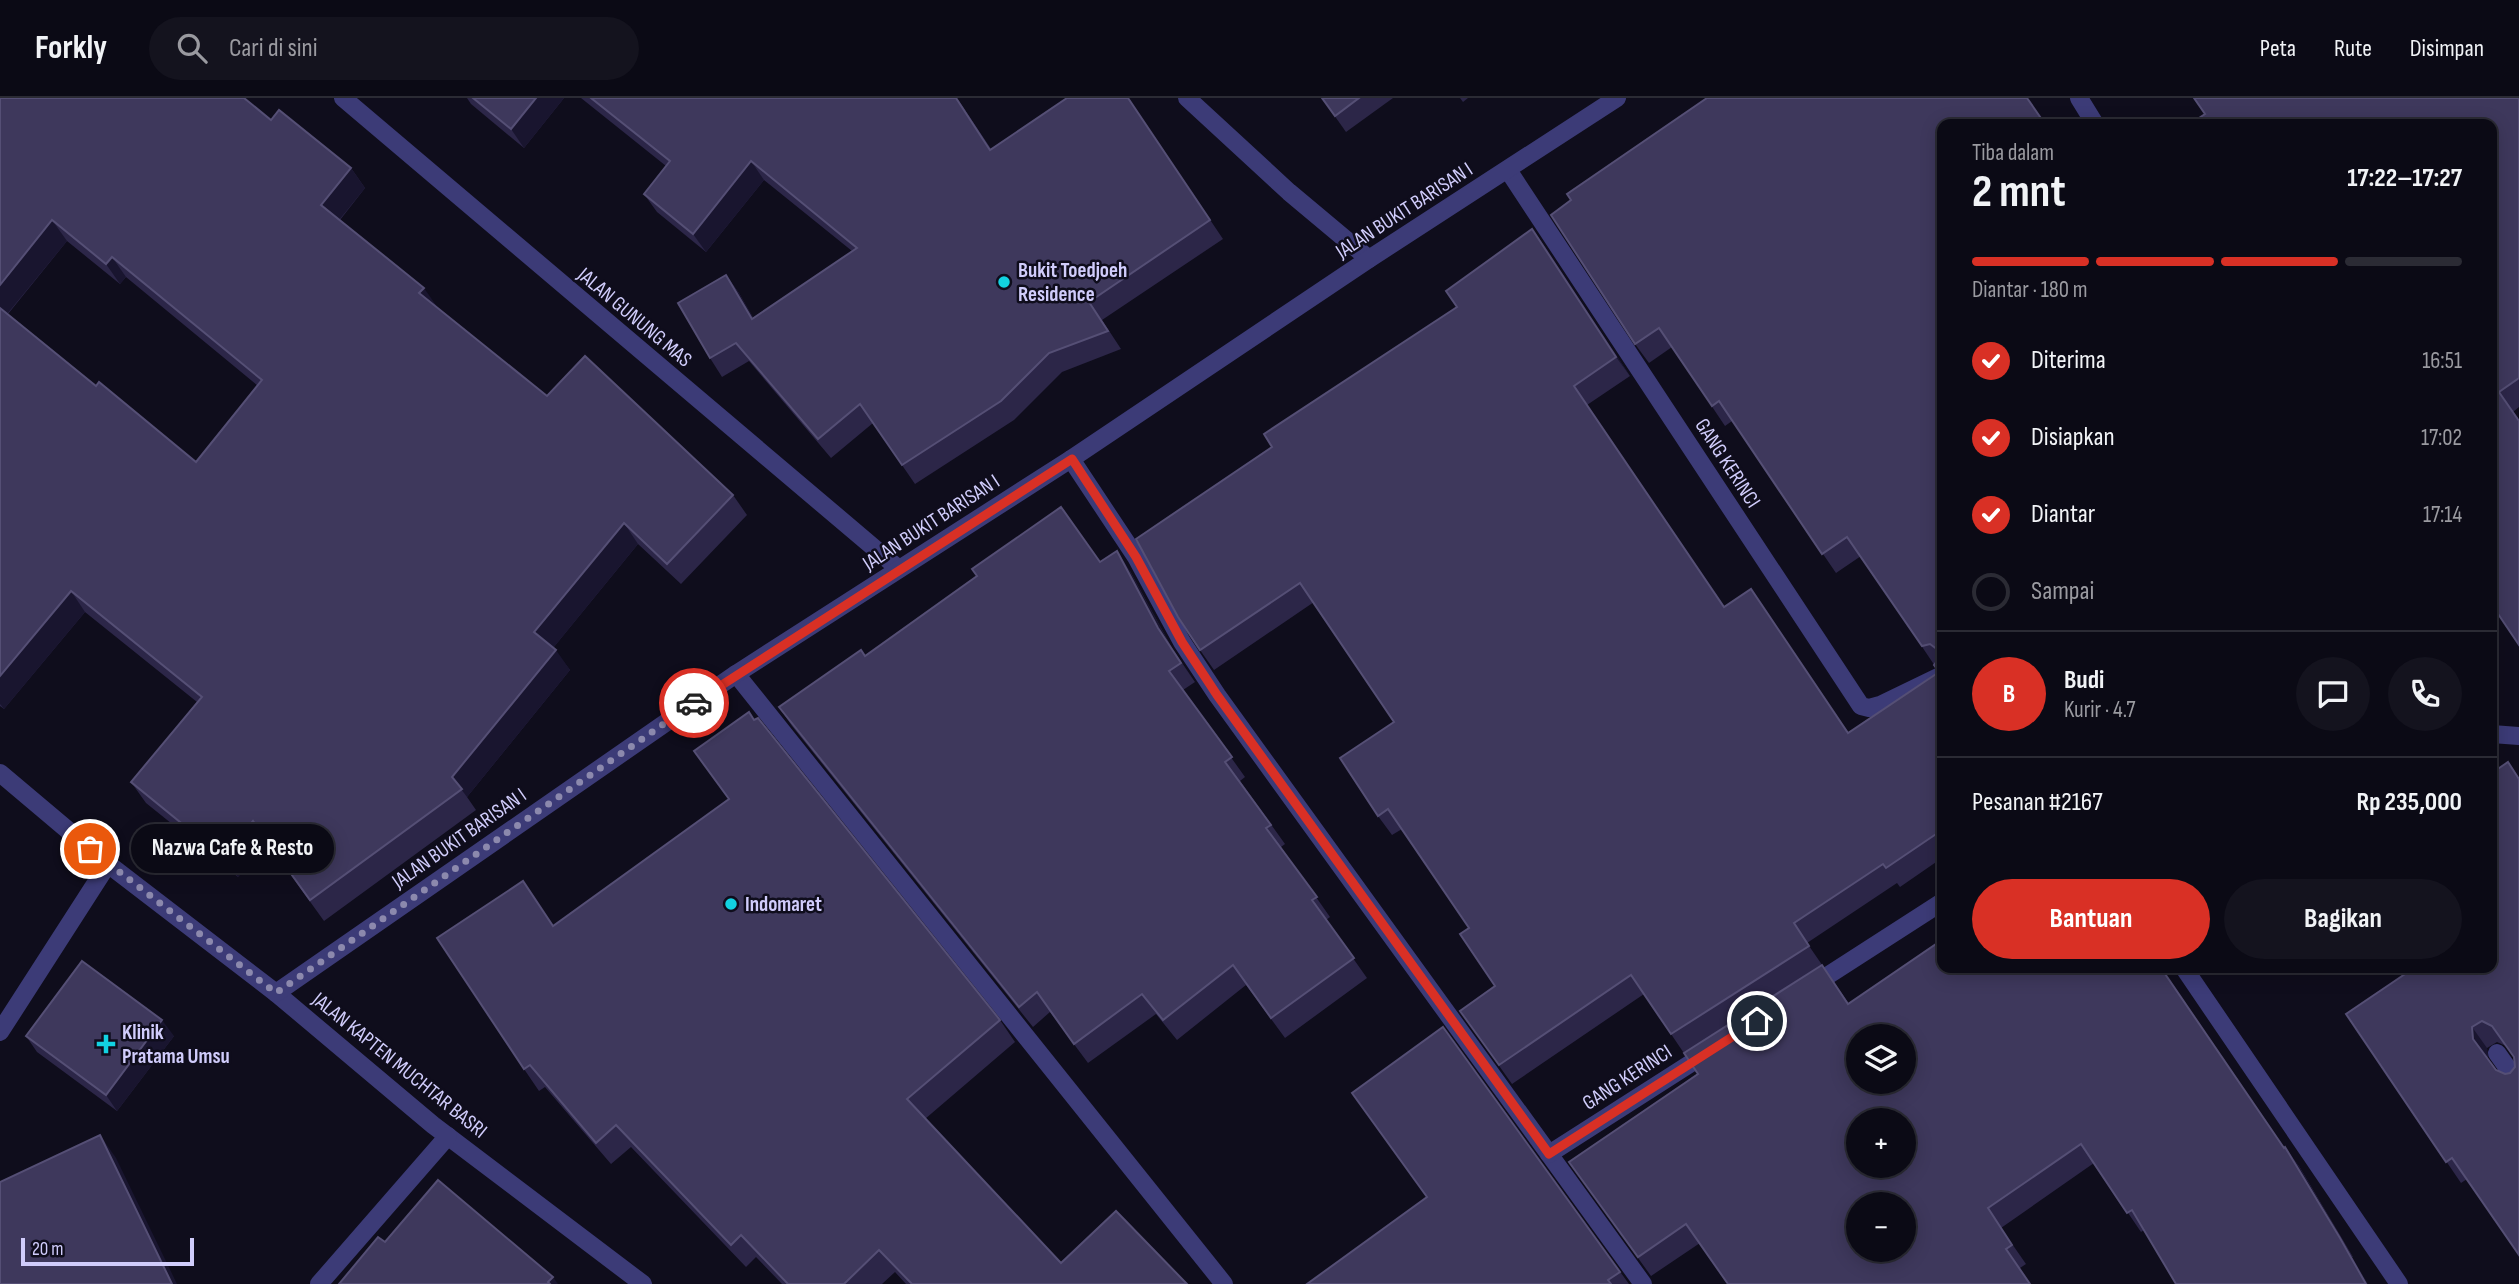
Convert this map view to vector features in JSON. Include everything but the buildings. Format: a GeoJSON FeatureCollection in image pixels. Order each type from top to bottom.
{"type":"FeatureCollection","features":[{"type":"Feature","properties":{"kind":"street","name":"JALAN GUNUNG MAS"},"geometry":{"type":"LineString","coordinates":[[343,98],[899,569]]}},
{"type":"Feature","properties":{"kind":"street"},"geometry":{"type":"LineString","coordinates":[[1187,98],[1289,192],[1369,259]]}},
{"type":"Feature","properties":{"kind":"street","name":"JALAN BUKIT BARISAN I"},"geometry":{"type":"LineString","coordinates":[[276,993],[736,674],[1072,459],[1369,259],[1617,98]]}},
{"type":"Feature","properties":{"kind":"street"},"geometry":{"type":"LineString","coordinates":[[2079,98],[2092,119]]}},
{"type":"Feature","properties":{"kind":"street","name":"GANG KERINCI"},"geometry":{"type":"LineString","coordinates":[[1508,170],[1861,706],[1870,708],[1880,705],[1937,677]]}},
{"type":"Feature","properties":{"kind":"street"},"geometry":{"type":"LineString","coordinates":[[1072,459],[1136,557],[1182,642],[1217,695],[1643,1284]]}},
{"type":"Feature","properties":{"kind":"street"},"geometry":{"type":"LineString","coordinates":[[736,674],[1224,1284]]}},
{"type":"Feature","properties":{"kind":"street"},"geometry":{"type":"LineString","coordinates":[[2497,734],[2519,736]]}},
{"type":"Feature","properties":{"kind":"street","name":"JALAN KAPTEN MUCHTAR BASRI"},"geometry":{"type":"LineString","coordinates":[[0,774],[108,864],[276,993],[448,1136],[643,1284]]}},
{"type":"Feature","properties":{"kind":"street"},"geometry":{"type":"LineString","coordinates":[[0,1032],[108,864]]}},
{"type":"Feature","properties":{"kind":"street"},"geometry":{"type":"LineString","coordinates":[[1792,999],[1937,905]]}},
{"type":"Feature","properties":{"kind":"street"},"geometry":{"type":"LineString","coordinates":[[2187,973],[2399,1284]]}},
{"type":"Feature","properties":{"kind":"street","name":"GANG KERINCI"},"geometry":{"type":"LineString","coordinates":[[1549,1154],[1723,1043]]}},
{"type":"Feature","properties":{"kind":"street"},"geometry":{"type":"LineString","coordinates":[[2497,1053],[2519,1084]]}},
{"type":"Feature","properties":{"kind":"street"},"geometry":{"type":"LineString","coordinates":[[319,1284],[448,1136]]}},
{"type":"Feature","properties":{"kind":"way so far"},"geometry":{"type":"LineString","coordinates":[[90,849],[276,993],[694,703]]}},
{"type":"Feature","properties":{"kind":"place","name":"Bukit Toedjoeh Residence"},"geometry":{"type":"Point","coordinates":[1004,282]}},
{"type":"Feature","properties":{"kind":"place","name":"Nazwa Cafe & Resto"},"geometry":{"type":"Point","coordinates":[90,849]}},
{"type":"Feature","properties":{"kind":"place","name":"Indomaret"},"geometry":{"type":"Point","coordinates":[731,904]}},
{"type":"Feature","properties":{"kind":"place","name":"Klinik Pratama Umsu"},"geometry":{"type":"Point","coordinates":[106,1044]}},
{"type":"Feature","properties":{"kind":"route"},"geometry":{"type":"LineString","coordinates":[[694,703],[1072,459],[1136,557],[1182,642],[1217,695],[1549,1154],[1757,1021]]}}]}
